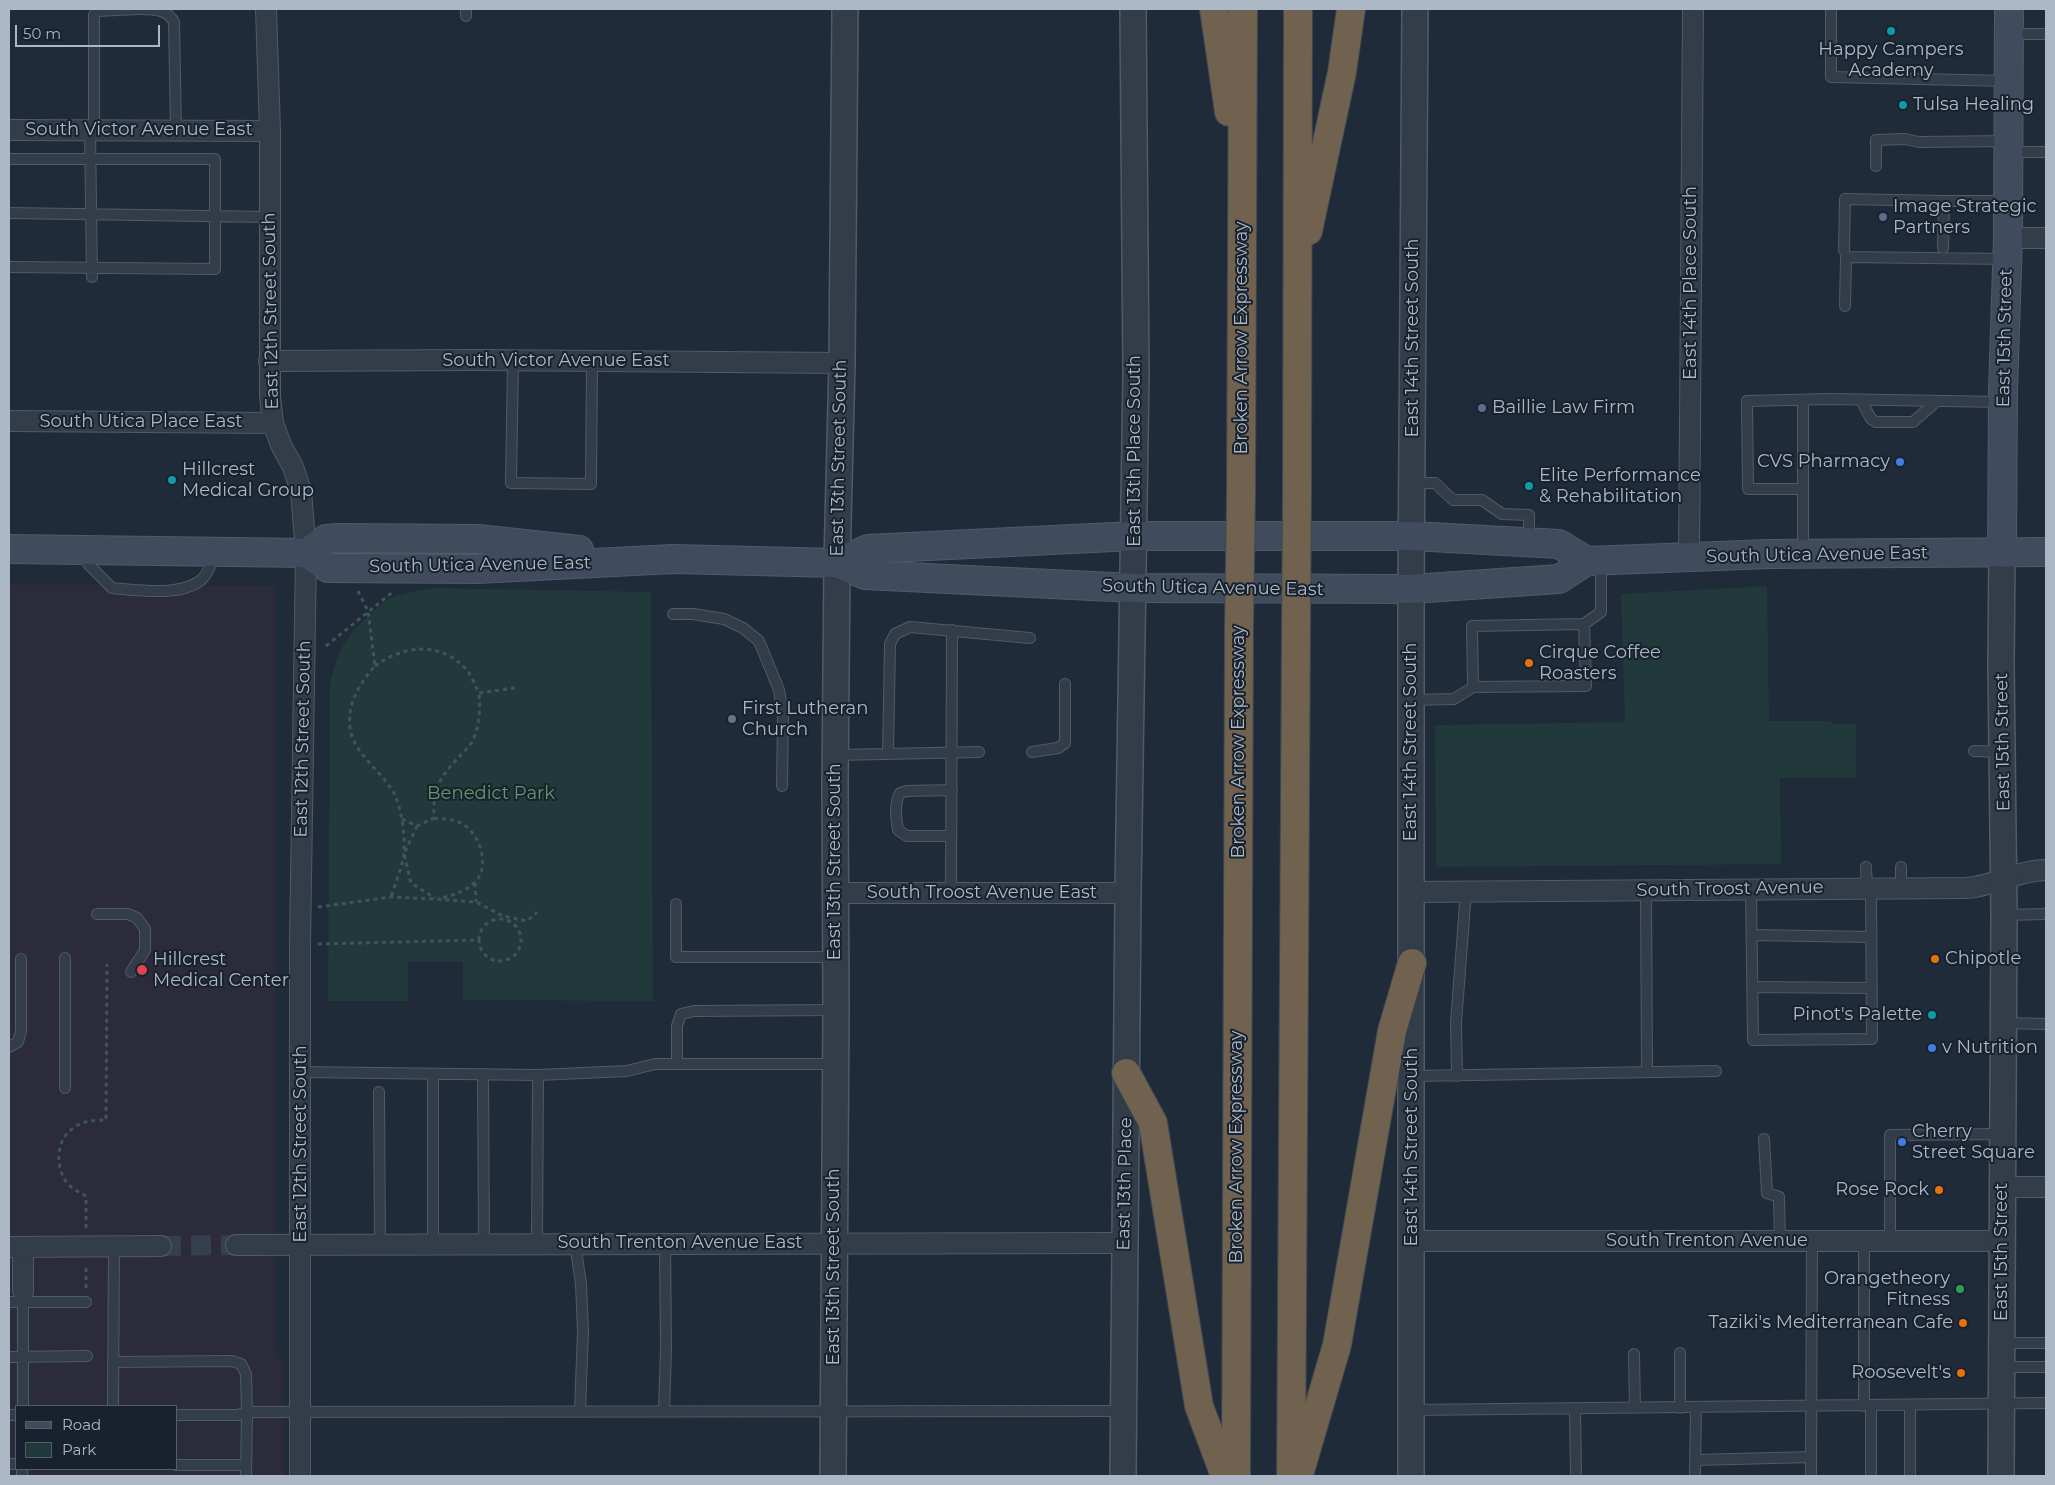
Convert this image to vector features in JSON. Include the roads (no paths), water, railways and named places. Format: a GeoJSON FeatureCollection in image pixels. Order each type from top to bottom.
{"type":"FeatureCollection","features":[{"type":"Feature","properties":{"kind":"highway"},"geometry":{"type":"LineString","coordinates":[[1214,9],[1242,205]]}},
{"type":"Feature","properties":{"kind":"highway","name":"Broken Arrow Expressway"},"geometry":{"type":"LineString","coordinates":[[1236,1476],[1243,9]]}},
{"type":"Feature","properties":{"kind":"highway"},"geometry":{"type":"LineString","coordinates":[[1291,1476],[1298,9]]}},
{"type":"Feature","properties":{"kind":"highway"},"geometry":{"type":"LineString","coordinates":[[1296,289],[1342,72],[1351,9]]}},
{"type":"Feature","properties":{"kind":"highway"},"geometry":{"type":"LineString","coordinates":[[1298,1476],[1337,1345],[1392,1031],[1412,963]]}},
{"type":"Feature","properties":{"kind":"highway"},"geometry":{"type":"LineString","coordinates":[[1126,1073],[1153,1123],[1198,1406],[1225,1476]]}},
{"type":"Feature","properties":{"kind":"main road","name":"East 15th Street"},"geometry":{"type":"LineString","coordinates":[[2002,553],[2003,402],[2008,248],[2009,21]]}},
{"type":"Feature","properties":{"kind":"main road","name":"South Utica Avenue East"},"geometry":{"type":"LineString","coordinates":[[306,553],[328,568],[478,569],[658,559],[837,562],[868,549],[1134,536],[1412,536],[1559,544],[1594,561]]}},
{"type":"Feature","properties":{"kind":"main road"},"geometry":{"type":"LineString","coordinates":[[9,549],[306,553]]}},
{"type":"Feature","properties":{"kind":"main road","name":"South Utica Avenue East"},"geometry":{"type":"LineString","coordinates":[[837,562],[865,575],[1134,588],[1411,589],[1559,579],[1594,561],[1803,553],[2046,552]]}},
{"type":"Feature","properties":{"kind":"street","name":"East 12th Street South"},"geometry":{"type":"LineString","coordinates":[[266,9],[270,131],[269,361],[273,423],[281,445],[293,467],[301,491],[306,553],[300,910],[300,1476]]}},
{"type":"Feature","properties":{"kind":"street","name":"East 13th Street South"},"geometry":{"type":"LineString","coordinates":[[832,1476],[836,1010],[835,755],[842,363],[844,9]]}},
{"type":"Feature","properties":{"kind":"street","name":"East 13th Place South"},"geometry":{"type":"LineString","coordinates":[[1128,892],[1136,374],[1133,9]]}},
{"type":"Feature","properties":{"kind":"street","name":"East 14th Street South"},"geometry":{"type":"LineString","coordinates":[[1411,1476],[1411,589],[1415,9]]}},
{"type":"Feature","properties":{"kind":"street","name":"East 14th Place South"},"geometry":{"type":"LineString","coordinates":[[1690,558],[1693,9]]}},
{"type":"Feature","properties":{"kind":"street","name":"South Victor Avenue East"},"geometry":{"type":"LineString","coordinates":[[9,130],[270,131]]}},
{"type":"Feature","properties":{"kind":"street"},"geometry":{"type":"LineString","coordinates":[[2008,248],[2046,238]]}},
{"type":"Feature","properties":{"kind":"street","name":"South Victor Avenue East"},"geometry":{"type":"LineString","coordinates":[[269,361],[513,360],[842,363]]}},
{"type":"Feature","properties":{"kind":"street","name":"South Utica Place East"},"geometry":{"type":"LineString","coordinates":[[9,422],[273,423]]}},
{"type":"Feature","properties":{"kind":"street","name":"East 15th Street"},"geometry":{"type":"LineString","coordinates":[[2000,1476],[2004,915],[2002,553]]}},
{"type":"Feature","properties":{"kind":"street","name":"South Troost Avenue"},"geometry":{"type":"LineString","coordinates":[[1412,892],[1978,888],[2035,870],[2046,870]]}},
{"type":"Feature","properties":{"kind":"street","name":"South Troost Avenue East"},"geometry":{"type":"LineString","coordinates":[[836,893],[1128,892]]}},
{"type":"Feature","properties":{"kind":"street","name":"East 13th Place"},"geometry":{"type":"LineString","coordinates":[[1123,1476],[1128,892]]}},
{"type":"Feature","properties":{"kind":"street"},"geometry":{"type":"LineString","coordinates":[[2002,1188],[2046,1187]]}},
{"type":"Feature","properties":{"kind":"street","name":"South Trenton Avenue"},"geometry":{"type":"LineString","coordinates":[[1412,1240],[2002,1241]]}},
{"type":"Feature","properties":{"kind":"street","name":"South Trenton Avenue East"},"geometry":{"type":"LineString","coordinates":[[236,1245],[835,1242],[1124,1243]]}},
{"type":"Feature","properties":{"kind":"street"},"geometry":{"type":"LineString","coordinates":[[18,1246],[161,1246]]}},
{"type":"Feature","properties":{"kind":"lane"},"geometry":{"type":"LineString","coordinates":[[92,273],[91,159],[94,15],[96,11],[140,9],[159,10],[170,14],[174,22],[176,130]]}},
{"type":"Feature","properties":{"kind":"lane"},"geometry":{"type":"LineString","coordinates":[[1831,9],[1831,77],[2008,81]]}},
{"type":"Feature","properties":{"kind":"lane"},"geometry":{"type":"LineString","coordinates":[[2009,21],[2046,34]]}},
{"type":"Feature","properties":{"kind":"lane"},"geometry":{"type":"LineString","coordinates":[[1876,166],[1876,140],[1906,139],[1919,142],[2008,147],[2046,152]]}},
{"type":"Feature","properties":{"kind":"lane"},"geometry":{"type":"LineString","coordinates":[[9,159],[215,159],[215,269],[92,273],[9,268]]}},
{"type":"Feature","properties":{"kind":"lane"},"geometry":{"type":"LineString","coordinates":[[1844,250],[1845,199],[2008,201]]}},
{"type":"Feature","properties":{"kind":"lane"},"geometry":{"type":"LineString","coordinates":[[1943,248],[1944,201]]}},
{"type":"Feature","properties":{"kind":"lane"},"geometry":{"type":"LineString","coordinates":[[9,213],[215,214],[270,217]]}},
{"type":"Feature","properties":{"kind":"lane"},"geometry":{"type":"LineString","coordinates":[[1845,306],[1846,258],[2008,248]]}},
{"type":"Feature","properties":{"kind":"lane"},"geometry":{"type":"LineString","coordinates":[[513,360],[512,483],[591,484],[592,361]]}},
{"type":"Feature","properties":{"kind":"lane"},"geometry":{"type":"LineString","coordinates":[[1803,400],[1803,553]]}},
{"type":"Feature","properties":{"kind":"lane"},"geometry":{"type":"LineString","coordinates":[[1862,400],[1871,419],[1876,422],[1913,422],[1937,401]]}},
{"type":"Feature","properties":{"kind":"lane"},"geometry":{"type":"LineString","coordinates":[[1803,489],[1748,489],[1747,401],[2003,402]]}},
{"type":"Feature","properties":{"kind":"lane"},"geometry":{"type":"LineString","coordinates":[[1412,483],[1435,483],[1453,500],[1482,500],[1502,514],[1529,515],[1529,542]]}},
{"type":"Feature","properties":{"kind":"lane"},"geometry":{"type":"LineString","coordinates":[[79,550],[88,565],[112,588],[152,591],[186,589],[202,580],[217,552]]}},
{"type":"Feature","properties":{"kind":"lane"},"geometry":{"type":"LineString","coordinates":[[1473,687],[1472,626],[1584,624],[1601,612],[1594,561]]}},
{"type":"Feature","properties":{"kind":"lane"},"geometry":{"type":"LineString","coordinates":[[673,614],[693,614],[724,619],[743,628],[759,641],[779,690],[783,716],[782,786]]}},
{"type":"Feature","properties":{"kind":"lane"},"geometry":{"type":"LineString","coordinates":[[1411,700],[1454,699],[1473,687],[1586,686],[1584,624]]}},
{"type":"Feature","properties":{"kind":"lane"},"geometry":{"type":"LineString","coordinates":[[888,754],[890,644],[895,634],[910,627],[1030,638]]}},
{"type":"Feature","properties":{"kind":"lane"},"geometry":{"type":"LineString","coordinates":[[951,893],[952,630]]}},
{"type":"Feature","properties":{"kind":"lane"},"geometry":{"type":"LineString","coordinates":[[1032,752],[1058,748],[1065,743],[1065,684]]}},
{"type":"Feature","properties":{"kind":"lane"},"geometry":{"type":"LineString","coordinates":[[835,755],[979,752]]}},
{"type":"Feature","properties":{"kind":"lane"},"geometry":{"type":"LineString","coordinates":[[1974,752],[2003,752]]}},
{"type":"Feature","properties":{"kind":"lane"},"geometry":{"type":"LineString","coordinates":[[951,836],[906,836],[898,830],[896,800],[900,793],[907,790],[952,790]]}},
{"type":"Feature","properties":{"kind":"lane"},"geometry":{"type":"LineString","coordinates":[[1751,889],[1753,1040],[1872,1039],[1872,936],[1866,867]]}},
{"type":"Feature","properties":{"kind":"lane"},"geometry":{"type":"LineString","coordinates":[[1901,867],[1901,888]]}},
{"type":"Feature","properties":{"kind":"lane"},"geometry":{"type":"LineString","coordinates":[[1646,890],[1648,1071]]}},
{"type":"Feature","properties":{"kind":"lane"},"geometry":{"type":"LineString","coordinates":[[1457,1076],[1456,1023],[1466,891]]}},
{"type":"Feature","properties":{"kind":"lane"},"geometry":{"type":"LineString","coordinates":[[676,904],[676,957],[836,957]]}},
{"type":"Feature","properties":{"kind":"lane"},"geometry":{"type":"LineString","coordinates":[[97,914],[128,914],[137,918],[145,929],[145,950],[131,972]]}},
{"type":"Feature","properties":{"kind":"lane"},"geometry":{"type":"LineString","coordinates":[[2004,915],[2046,914]]}},
{"type":"Feature","properties":{"kind":"lane"},"geometry":{"type":"LineString","coordinates":[[1752,936],[1872,936]]}},
{"type":"Feature","properties":{"kind":"lane"},"geometry":{"type":"LineString","coordinates":[[65,958],[65,1088]]}},
{"type":"Feature","properties":{"kind":"lane"},"geometry":{"type":"LineString","coordinates":[[9,1047],[18,1042],[21,1031],[22,959]]}},
{"type":"Feature","properties":{"kind":"lane"},"geometry":{"type":"LineString","coordinates":[[1752,987],[1872,988]]}},
{"type":"Feature","properties":{"kind":"lane"},"geometry":{"type":"LineString","coordinates":[[677,1064],[677,1026],[681,1014],[694,1011],[836,1010]]}},
{"type":"Feature","properties":{"kind":"lane"},"geometry":{"type":"LineString","coordinates":[[2003,1023],[2046,1024]]}},
{"type":"Feature","properties":{"kind":"lane"},"geometry":{"type":"LineString","coordinates":[[300,1072],[538,1075],[627,1071],[655,1064],[835,1064]]}},
{"type":"Feature","properties":{"kind":"lane"},"geometry":{"type":"LineString","coordinates":[[1412,1076],[1716,1071]]}},
{"type":"Feature","properties":{"kind":"lane"},"geometry":{"type":"LineString","coordinates":[[432,1074],[433,1244]]}},
{"type":"Feature","properties":{"kind":"lane"},"geometry":{"type":"LineString","coordinates":[[483,1074],[484,1243]]}},
{"type":"Feature","properties":{"kind":"lane"},"geometry":{"type":"LineString","coordinates":[[537,1243],[538,1075]]}},
{"type":"Feature","properties":{"kind":"lane"},"geometry":{"type":"LineString","coordinates":[[379,1092],[380,1244]]}},
{"type":"Feature","properties":{"kind":"lane"},"geometry":{"type":"LineString","coordinates":[[1890,1242],[1890,1135],[2002,1134]]}},
{"type":"Feature","properties":{"kind":"lane"},"geometry":{"type":"LineString","coordinates":[[1764,1139],[1766,1193],[1779,1197],[1780,1241]]}},
{"type":"Feature","properties":{"kind":"lane"},"geometry":{"type":"LineString","coordinates":[[1811,1476],[1813,1407],[1812,1242]]}},
{"type":"Feature","properties":{"kind":"lane"},"geometry":{"type":"LineString","coordinates":[[1864,1242],[1871,1476]]}},
{"type":"Feature","properties":{"kind":"lane"},"geometry":{"type":"LineString","coordinates":[[575,1243],[581,1284],[583,1331],[580,1411]]}},
{"type":"Feature","properties":{"kind":"lane"},"geometry":{"type":"LineString","coordinates":[[664,1243],[666,1349],[664,1411]]}},
{"type":"Feature","properties":{"kind":"lane"},"geometry":{"type":"LineString","coordinates":[[18,1246],[18,1290],[23,1302],[22,1405]]}},
{"type":"Feature","properties":{"kind":"lane"},"geometry":{"type":"LineString","coordinates":[[113,1405],[114,1246]]}},
{"type":"Feature","properties":{"kind":"lane"},"geometry":{"type":"LineString","coordinates":[[9,1302],[86,1302]]}},
{"type":"Feature","properties":{"kind":"lane"},"geometry":{"type":"LineString","coordinates":[[2001,1355],[2046,1343]]}},
{"type":"Feature","properties":{"kind":"lane"},"geometry":{"type":"LineString","coordinates":[[1680,1353],[1680,1408]]}},
{"type":"Feature","properties":{"kind":"lane"},"geometry":{"type":"LineString","coordinates":[[1634,1354],[1635,1408]]}},
{"type":"Feature","properties":{"kind":"lane"},"geometry":{"type":"LineString","coordinates":[[2001,1355],[2046,1367]]}},
{"type":"Feature","properties":{"kind":"lane"},"geometry":{"type":"LineString","coordinates":[[9,1357],[87,1356]]}},
{"type":"Feature","properties":{"kind":"lane"},"geometry":{"type":"LineString","coordinates":[[113,1362],[232,1361],[241,1364],[246,1374],[246,1476]]}},
{"type":"Feature","properties":{"kind":"lane"},"geometry":{"type":"LineString","coordinates":[[1411,1410],[2046,1404]]}},
{"type":"Feature","properties":{"kind":"lane"},"geometry":{"type":"LineString","coordinates":[[1910,1406],[1910,1476]]}},
{"type":"Feature","properties":{"kind":"lane"},"geometry":{"type":"LineString","coordinates":[[1695,1476],[1696,1408]]}},
{"type":"Feature","properties":{"kind":"lane"},"geometry":{"type":"LineString","coordinates":[[1575,1409],[1576,1476]]}},
{"type":"Feature","properties":{"kind":"lane"},"geometry":{"type":"LineString","coordinates":[[178,1415],[238,1415],[247,1412],[1124,1411]]}},
{"type":"Feature","properties":{"kind":"lane"},"geometry":{"type":"LineString","coordinates":[[1696,1460],[1811,1457]]}},
{"type":"Feature","properties":{"kind":"lane"},"geometry":{"type":"LineString","coordinates":[[178,1465],[246,1465]]}},
{"type":"Feature","properties":{"kind":"tunnel"},"geometry":{"type":"LineString","coordinates":[[161,1246],[236,1245]]}},
{"type":"Feature","properties":{"kind":"place","name":"Happy Campers Academy"},"geometry":{"type":"Point","coordinates":[1891,31]}},
{"type":"Feature","properties":{"kind":"place","name":"Tulsa Healing"},"geometry":{"type":"Point","coordinates":[1903,105]}},
{"type":"Feature","properties":{"kind":"place","name":"Image Strategic Partners"},"geometry":{"type":"Point","coordinates":[1883,217]}},
{"type":"Feature","properties":{"kind":"place","name":"Baillie Law Firm"},"geometry":{"type":"Point","coordinates":[1482,408]}},
{"type":"Feature","properties":{"kind":"place","name":"CVS Pharmacy"},"geometry":{"type":"Point","coordinates":[1900,462]}},
{"type":"Feature","properties":{"kind":"place","name":"Hillcrest Medical Group"},"geometry":{"type":"Point","coordinates":[172,480]}},
{"type":"Feature","properties":{"kind":"place","name":"Elite Performance & Rehabilitation"},"geometry":{"type":"Point","coordinates":[1529,486]}},
{"type":"Feature","properties":{"kind":"place","name":"Cirque Coffee Roasters"},"geometry":{"type":"Point","coordinates":[1529,663]}},
{"type":"Feature","properties":{"kind":"place","name":"First Lutheran Church"},"geometry":{"type":"Point","coordinates":[732,719]}},
{"type":"Feature","properties":{"kind":"place","name":"Chipotle"},"geometry":{"type":"Point","coordinates":[1935,959]}},
{"type":"Feature","properties":{"kind":"place","name":"Hillcrest Medical Center"},"geometry":{"type":"Point","coordinates":[142,970]}},
{"type":"Feature","properties":{"kind":"place","name":"Pinot's Palette"},"geometry":{"type":"Point","coordinates":[1932,1015]}},
{"type":"Feature","properties":{"kind":"place","name":"v Nutrition"},"geometry":{"type":"Point","coordinates":[1932,1048]}},
{"type":"Feature","properties":{"kind":"place","name":"Cherry Street Square"},"geometry":{"type":"Point","coordinates":[1902,1142]}},
{"type":"Feature","properties":{"kind":"place","name":"Rose Rock"},"geometry":{"type":"Point","coordinates":[1939,1190]}},
{"type":"Feature","properties":{"kind":"place","name":"Orangetheory Fitness"},"geometry":{"type":"Point","coordinates":[1960,1289]}},
{"type":"Feature","properties":{"kind":"place","name":"Taziki's Mediterranean Cafe"},"geometry":{"type":"Point","coordinates":[1963,1323]}},
{"type":"Feature","properties":{"kind":"place","name":"Roosevelt's"},"geometry":{"type":"Point","coordinates":[1961,1373]}},
{"type":"Feature","properties":{"kind":"park label","name":"Benedict Park"},"geometry":{"type":"Point","coordinates":[491,794]}}]}
